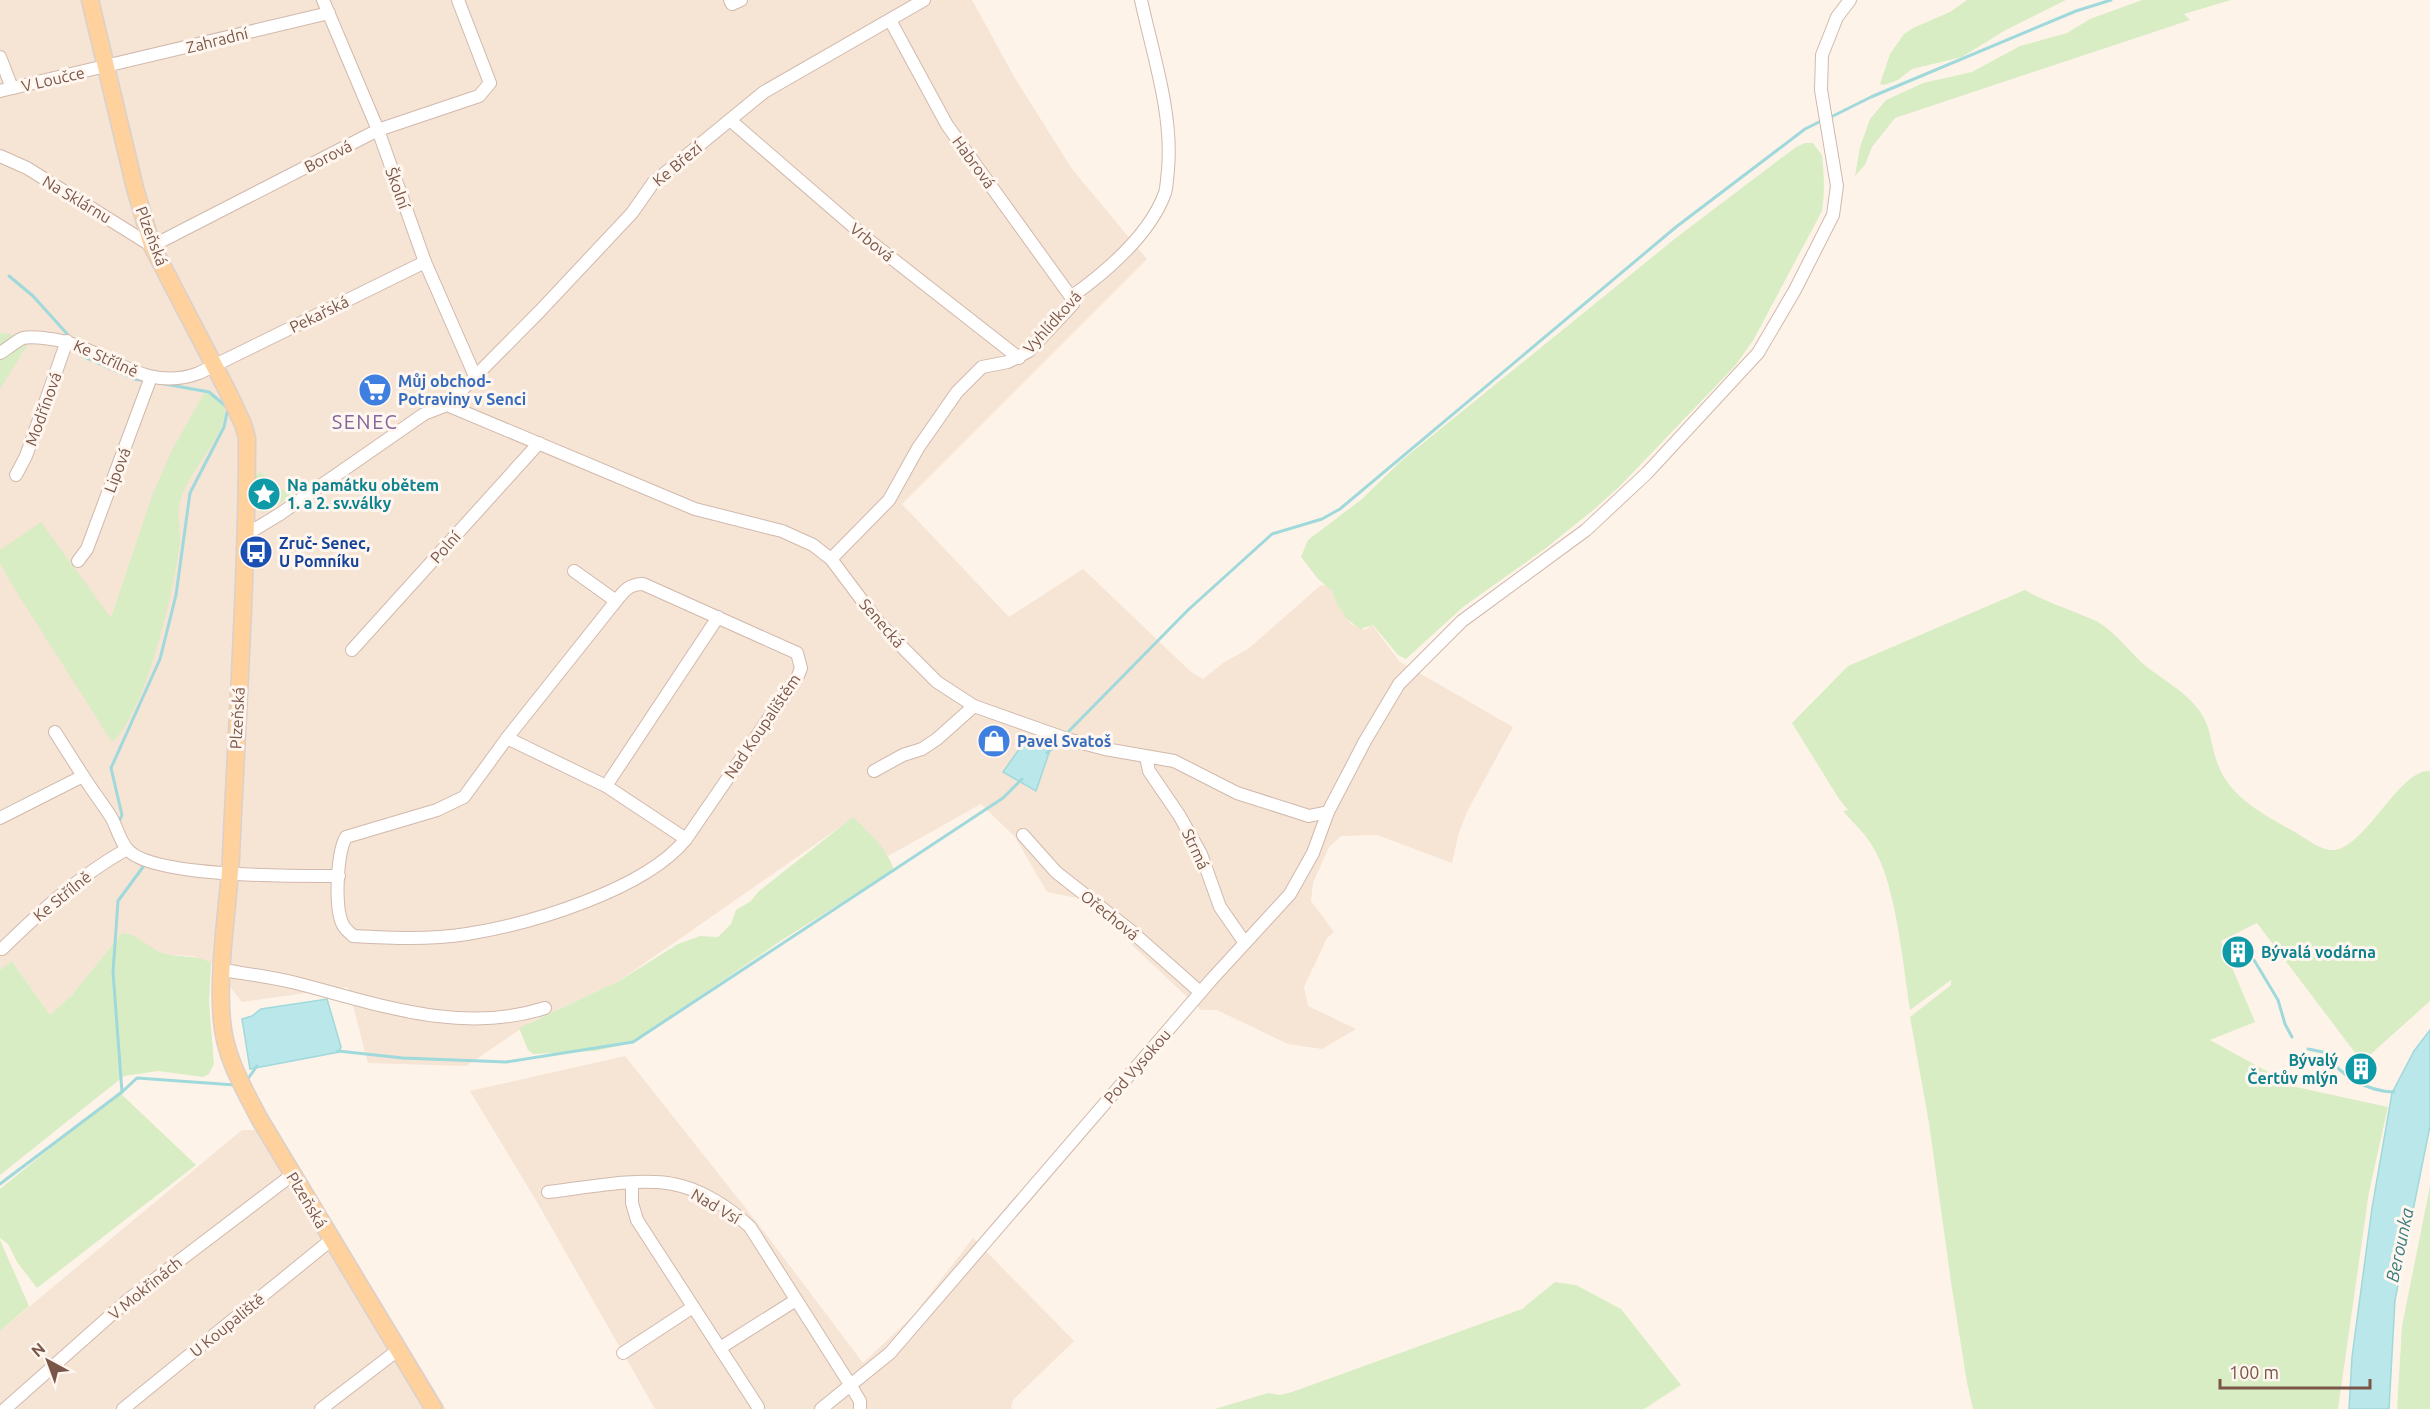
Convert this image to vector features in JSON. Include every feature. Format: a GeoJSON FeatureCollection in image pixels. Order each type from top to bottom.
{"type":"FeatureCollection","features":[{"type":"Feature","properties":{"kind":"main road","name":"Plzeňská"},"geometry":{"type":"LineString","coordinates":[[90,0],[135,188],[152,246],[243,424],[247,438],[247,534],[223,970],[222,1020],[226,1047],[236,1074],[292,1175],[434,1409]]}},
{"type":"Feature","properties":{"kind":"street","name":"Školní"},"geometry":{"type":"LineString","coordinates":[[323,0],[378,130],[425,262],[475,376]]}},
{"type":"Feature","properties":{"kind":"street","name":"Borová"},"geometry":{"type":"LineString","coordinates":[[152,246],[378,130],[479,96],[490,82],[458,0]]}},
{"type":"Feature","properties":{"kind":"street"},"geometry":{"type":"LineString","coordinates":[[730,0],[732,4],[741,0]]}},
{"type":"Feature","properties":{"kind":"street","name":"Ke Březí"},"geometry":{"type":"LineString","coordinates":[[447,405],[632,213],[653,183],[764,92],[924,0]]}},
{"type":"Feature","properties":{"kind":"street","name":"Vyhlídková"},"geometry":{"type":"LineString","coordinates":[[831,559],[889,500],[918,448],[957,392],[982,367],[1019,358],[1029,351],[1073,304],[1071,297],[1106,272],[1148,223],[1166,192],[1169,155],[1168,126],[1140,0]]}},
{"type":"Feature","properties":{"kind":"street","name":"Pod Vysokou"},"geometry":{"type":"LineString","coordinates":[[821,1409],[890,1353],[1200,992],[1290,894],[1313,853],[1328,812],[1365,741],[1399,684],[1462,621],[1586,530],[1647,473],[1758,353],[1795,290],[1833,215],[1837,186],[1821,90],[1822,55],[1837,17],[1850,0]]}},
{"type":"Feature","properties":{"kind":"street","name":"Zahradní"},"geometry":{"type":"LineString","coordinates":[[106,66],[329,13]]}},
{"type":"Feature","properties":{"kind":"street","name":"Habrová"},"geometry":{"type":"LineString","coordinates":[[890,20],[947,125],[1071,297]]}},
{"type":"Feature","properties":{"kind":"street"},"geometry":{"type":"LineString","coordinates":[[0,57],[6,89]]}},
{"type":"Feature","properties":{"kind":"street","name":"V Loučce"},"geometry":{"type":"LineString","coordinates":[[6,89],[106,66]]}},
{"type":"Feature","properties":{"kind":"street","name":"Vrbová"},"geometry":{"type":"LineString","coordinates":[[730,120],[871,242],[1019,358]]}},
{"type":"Feature","properties":{"kind":"street","name":"Na Sklárnu"},"geometry":{"type":"LineString","coordinates":[[0,156],[27,168],[152,246]]}},
{"type":"Feature","properties":{"kind":"street","name":"Pekařská"},"geometry":{"type":"LineString","coordinates":[[214,366],[425,262]]}},
{"type":"Feature","properties":{"kind":"street","name":"Ke Střílně"},"geometry":{"type":"LineString","coordinates":[[0,353],[24,338],[41,338],[67,341],[124,369],[151,377],[185,377],[214,366]]}},
{"type":"Feature","properties":{"kind":"street","name":"Modřínová"},"geometry":{"type":"LineString","coordinates":[[16,475],[26,456],[67,341]]}},
{"type":"Feature","properties":{"kind":"street","name":"Lipová"},"geometry":{"type":"LineString","coordinates":[[78,561],[87,549],[151,377]]}},
{"type":"Feature","properties":{"kind":"street"},"geometry":{"type":"LineString","coordinates":[[247,534],[280,514],[424,414],[447,405]]}},
{"type":"Feature","properties":{"kind":"street","name":"Senecká"},"geometry":{"type":"LineString","coordinates":[[447,405],[695,509],[782,531],[813,545],[831,559],[876,619],[903,648],[937,682],[974,706],[1067,739],[1174,761],[1237,793],[1309,816],[1328,812]]}},
{"type":"Feature","properties":{"kind":"street","name":"Polní"},"geometry":{"type":"LineString","coordinates":[[352,650],[539,444]]}},
{"type":"Feature","properties":{"kind":"street"},"geometry":{"type":"LineString","coordinates":[[574,571],[616,601]]}},
{"type":"Feature","properties":{"kind":"street","name":"Nad Koupalištěm"},"geometry":{"type":"LineString","coordinates":[[643,584],[796,653],[801,668],[798,676],[686,839],[676,851],[646,872],[592,899],[527,921],[466,934],[398,939],[353,936],[343,924],[338,905],[341,846],[346,837],[437,810],[464,797],[507,738],[616,601],[629,587],[643,584]]}},
{"type":"Feature","properties":{"kind":"street"},"geometry":{"type":"LineString","coordinates":[[606,786],[718,617]]}},
{"type":"Feature","properties":{"kind":"street"},"geometry":{"type":"LineString","coordinates":[[874,771],[903,755],[922,749],[937,739],[974,706]]}},
{"type":"Feature","properties":{"kind":"street"},"geometry":{"type":"LineString","coordinates":[[55,732],[111,818],[127,849],[141,859],[157,864],[230,874],[339,876]]}},
{"type":"Feature","properties":{"kind":"street"},"geometry":{"type":"LineString","coordinates":[[507,738],[606,786],[686,839]]}},
{"type":"Feature","properties":{"kind":"street","name":"Strmá"},"geometry":{"type":"LineString","coordinates":[[1146,757],[1149,771],[1179,814],[1202,854],[1220,907],[1245,943]]}},
{"type":"Feature","properties":{"kind":"street"},"geometry":{"type":"LineString","coordinates":[[0,818],[83,776]]}},
{"type":"Feature","properties":{"kind":"street","name":"Ořechová"},"geometry":{"type":"LineString","coordinates":[[1023,835],[1056,872],[1131,931],[1200,992]]}},
{"type":"Feature","properties":{"kind":"street","name":"Ke Střílně"},"geometry":{"type":"LineString","coordinates":[[2,949],[72,885],[127,849]]}},
{"type":"Feature","properties":{"kind":"street"},"geometry":{"type":"LineString","coordinates":[[223,970],[296,983],[369,1004],[463,1020],[502,1019],[545,1008]]}},
{"type":"Feature","properties":{"kind":"street","name":"V Mokřinách"},"geometry":{"type":"LineString","coordinates":[[5,1409],[129,1299],[292,1175]]}},
{"type":"Feature","properties":{"kind":"street"},"geometry":{"type":"LineString","coordinates":[[632,1183],[632,1203],[637,1220],[758,1407]]}},
{"type":"Feature","properties":{"kind":"street","name":"Nad Vsí"},"geometry":{"type":"LineString","coordinates":[[548,1192],[632,1183],[674,1184],[697,1192],[740,1217],[750,1227],[851,1386],[860,1401],[860,1409]]}},
{"type":"Feature","properties":{"kind":"street","name":"U Koupaliště"},"geometry":{"type":"LineString","coordinates":[[123,1409],[332,1240]]}},
{"type":"Feature","properties":{"kind":"street"},"geometry":{"type":"LineString","coordinates":[[720,1348],[796,1300]]}},
{"type":"Feature","properties":{"kind":"street"},"geometry":{"type":"LineString","coordinates":[[622,1353],[693,1307]]}},
{"type":"Feature","properties":{"kind":"street"},"geometry":{"type":"LineString","coordinates":[[321,1409],[398,1350]]}},
{"type":"Feature","properties":{"kind":"shaded area"},"geometry":{"type":"Polygon","coordinates":[[[0,0],[972,0],[1016,80],[1072,169],[1147,259],[902,504],[1009,617],[1083,569],[1191,672],[1203,679],[1223,663],[1248,649],[1321,585],[1328,586],[1338,606],[1351,624],[1365,630],[1372,625],[1400,662],[1513,727],[1468,810],[1459,832],[1452,863],[1377,835],[1341,836],[1329,847],[1313,883],[1311,901],[1334,932],[1327,938],[1304,987],[1308,1006],[1356,1029],[1322,1049],[1288,1044],[1217,1010],[1201,1010],[1116,930],[1093,901],[1047,892],[1015,837],[981,804],[888,856],[853,818],[619,981],[531,1022],[466,1066],[368,1063],[348,987],[242,1002],[211,963],[193,956],[169,955],[155,950],[128,933],[122,933],[72,995],[50,1015],[13,962],[0,970],[0,0]]]}},
{"type":"Feature","properties":{"kind":"shaded area"},"geometry":{"type":"Polygon","coordinates":[[[625,1056],[759,1225],[863,1363],[913,1316],[973,1238],[1074,1341],[1013,1400],[1011,1409],[655,1409],[537,1202],[470,1091],[625,1056]]]}},
{"type":"Feature","properties":{"kind":"shaded area"},"geometry":{"type":"Polygon","coordinates":[[[242,1130],[277,1130],[446,1409],[0,1409],[0,1331],[242,1130]]]}},
{"type":"Feature","properties":{"kind":"green space"},"geometry":{"type":"Polygon","coordinates":[[[1967,0],[2066,0],[2004,31],[1962,57],[1912,69],[1898,80],[1884,85],[1880,84],[1890,54],[1904,34],[1950,12],[1967,0]]]}},
{"type":"Feature","properties":{"kind":"green space"},"geometry":{"type":"Polygon","coordinates":[[[2142,0],[2231,0],[2184,14],[2190,20],[1895,118],[1872,147],[1865,165],[1855,176],[1860,147],[1870,119],[1886,100],[1923,83],[1972,72],[2020,46],[2067,33],[2090,19],[2142,0]]]}},
{"type":"Feature","properties":{"kind":"green space"},"geometry":{"type":"Polygon","coordinates":[[[1805,143],[1813,143],[1822,155],[1824,196],[1822,211],[1754,339],[1735,366],[1619,487],[1546,548],[1463,607],[1406,659],[1398,655],[1373,625],[1360,629],[1347,619],[1332,591],[1318,579],[1301,557],[1308,540],[1362,499],[1401,461],[1677,237],[1796,147],[1805,143]]]}},
{"type":"Feature","properties":{"kind":"green space"},"geometry":{"type":"Polygon","coordinates":[[[0,333],[16,335],[28,344],[0,389],[0,333]]]}},
{"type":"Feature","properties":{"kind":"green space"},"geometry":{"type":"Polygon","coordinates":[[[206,390],[224,405],[223,424],[182,496],[179,508],[180,540],[177,560],[157,648],[136,706],[124,728],[112,742],[11,583],[0,563],[0,550],[41,522],[111,618],[152,496],[172,450],[206,390]]]}},
{"type":"Feature","properties":{"kind":"green space"},"geometry":{"type":"Polygon","coordinates":[[[261,472],[274,485],[291,494],[291,497],[263,513],[254,507],[253,492],[254,478],[261,472]]]}},
{"type":"Feature","properties":{"kind":"green space"},"geometry":{"type":"Polygon","coordinates":[[[2025,590],[2103,625],[2147,667],[2183,694],[2204,718],[2222,774],[2238,795],[2259,811],[2318,846],[2334,850],[2346,846],[2371,823],[2407,782],[2419,773],[2430,771],[2430,1001],[2362,1062],[2257,923],[2221,941],[2255,1022],[2210,1040],[2296,1087],[2388,1107],[2369,1192],[2338,1409],[1973,1409],[1951,1282],[1929,1123],[1910,1017],[1951,985],[1951,980],[1910,1010],[1893,903],[1881,863],[1866,837],[1843,811],[1848,810],[1792,723],[1848,666],[2025,590]]]}},
{"type":"Feature","properties":{"kind":"green space"},"geometry":{"type":"Polygon","coordinates":[[[853,817],[882,848],[894,870],[782,940],[631,1043],[595,1051],[533,1054],[528,1050],[519,1028],[619,981],[678,944],[700,936],[718,937],[731,924],[736,910],[751,901],[758,892],[853,817]]]}},
{"type":"Feature","properties":{"kind":"green space"},"geometry":{"type":"Polygon","coordinates":[[[122,933],[137,937],[160,952],[199,958],[211,963],[209,1002],[214,1064],[209,1074],[203,1077],[158,1071],[124,1076],[0,1175],[0,970],[12,961],[50,1015],[72,995],[122,933]]]}},
{"type":"Feature","properties":{"kind":"green space"},"geometry":{"type":"Polygon","coordinates":[[[119,1092],[196,1165],[37,1288],[17,1262],[8,1244],[0,1238],[0,1189],[119,1092]]]}},
{"type":"Feature","properties":{"kind":"green space"},"geometry":{"type":"Polygon","coordinates":[[[2430,1186],[2430,1409],[2397,1409],[2402,1326],[2430,1186]]]}},
{"type":"Feature","properties":{"kind":"green space"},"geometry":{"type":"Polygon","coordinates":[[[0,1240],[29,1306],[0,1331],[0,1240]]]}},
{"type":"Feature","properties":{"kind":"green space"},"geometry":{"type":"Polygon","coordinates":[[[1555,1282],[1576,1285],[1621,1309],[1681,1385],[1644,1409],[1215,1409],[1268,1393],[1280,1395],[1292,1392],[1522,1309],[1555,1282]]]}},
{"type":"Feature","properties":{"kind":"water"},"geometry":{"type":"Polygon","coordinates":[[[1027,738],[1051,747],[1036,791],[1003,772],[1027,738]]]}},
{"type":"Feature","properties":{"kind":"water"},"geometry":{"type":"Polygon","coordinates":[[[327,999],[341,1047],[339,1052],[250,1069],[242,1019],[252,1016],[261,1009],[327,999]]]}},
{"type":"Feature","properties":{"kind":"water","name":"Berounka"},"geometry":{"type":"Polygon","coordinates":[[[2430,1030],[2430,1126],[2395,1300],[2389,1409],[2349,1409],[2352,1357],[2372,1208],[2392,1093],[2414,1051],[2430,1030]]]}},
{"type":"Feature","properties":{"kind":"waterway"},"geometry":{"type":"LineString","coordinates":[[1829,118],[1871,97],[2076,11],[2111,0]]}},
{"type":"Feature","properties":{"kind":"waterway"},"geometry":{"type":"LineString","coordinates":[[1069,731],[1188,610],[1272,534],[1322,519],[1340,509],[1676,227],[1805,129],[1823,120]]}},
{"type":"Feature","properties":{"kind":"waterway"},"geometry":{"type":"LineString","coordinates":[[9,276],[33,296],[69,336]]}},
{"type":"Feature","properties":{"kind":"waterway"},"geometry":{"type":"LineString","coordinates":[[79,352],[82,356],[134,379],[147,381]]}},
{"type":"Feature","properties":{"kind":"waterway"},"geometry":{"type":"LineString","coordinates":[[118,824],[122,815],[111,768],[160,659],[176,595],[190,493],[224,427],[228,408],[209,392],[159,383]]}},
{"type":"Feature","properties":{"kind":"waterway"},"geometry":{"type":"LineString","coordinates":[[1047,753],[1056,745]]}},
{"type":"Feature","properties":{"kind":"waterway"},"geometry":{"type":"LineString","coordinates":[[338,1051],[403,1058],[506,1062],[633,1042],[1003,798],[1022,779]]}},
{"type":"Feature","properties":{"kind":"waterway"},"geometry":{"type":"LineString","coordinates":[[122,1092],[113,972],[118,901],[143,867],[141,863]]}},
{"type":"Feature","properties":{"kind":"waterway"},"geometry":{"type":"LineString","coordinates":[[2254,960],[2278,1000],[2285,1024],[2292,1037]]}},
{"type":"Feature","properties":{"kind":"waterway"},"geometry":{"type":"LineString","coordinates":[[2308,1049],[2323,1052],[2337,1068],[2363,1085],[2394,1092]]}},
{"type":"Feature","properties":{"kind":"waterway"},"geometry":{"type":"LineString","coordinates":[[247,1080],[257,1066]]}},
{"type":"Feature","properties":{"kind":"waterway"},"geometry":{"type":"LineString","coordinates":[[0,1184],[122,1092],[137,1078],[235,1085]]}},
{"type":"Feature","properties":{"kind":"place","name":"Můj obchod- Potraviny v Senci"},"geometry":{"type":"Point","coordinates":[375,390]}},
{"type":"Feature","properties":{"kind":"place","name":"Na památku obětem 1. a 2. sv.války"},"geometry":{"type":"Point","coordinates":[264,494]}},
{"type":"Feature","properties":{"kind":"place","name":"Zruč- Senec, U Pomníku"},"geometry":{"type":"Point","coordinates":[256,552]}},
{"type":"Feature","properties":{"kind":"place","name":"Pavel Svatoš"},"geometry":{"type":"Point","coordinates":[994,741]}},
{"type":"Feature","properties":{"kind":"place","name":"Bývalá vodárna"},"geometry":{"type":"Point","coordinates":[2238,952]}},
{"type":"Feature","properties":{"kind":"place","name":"Bývalý Čertův mlýn"},"geometry":{"type":"Point","coordinates":[2361,1069]}},
{"type":"Feature","properties":{"kind":"district","name":"SENEC"},"geometry":{"type":"Point","coordinates":[365,422]}}]}
